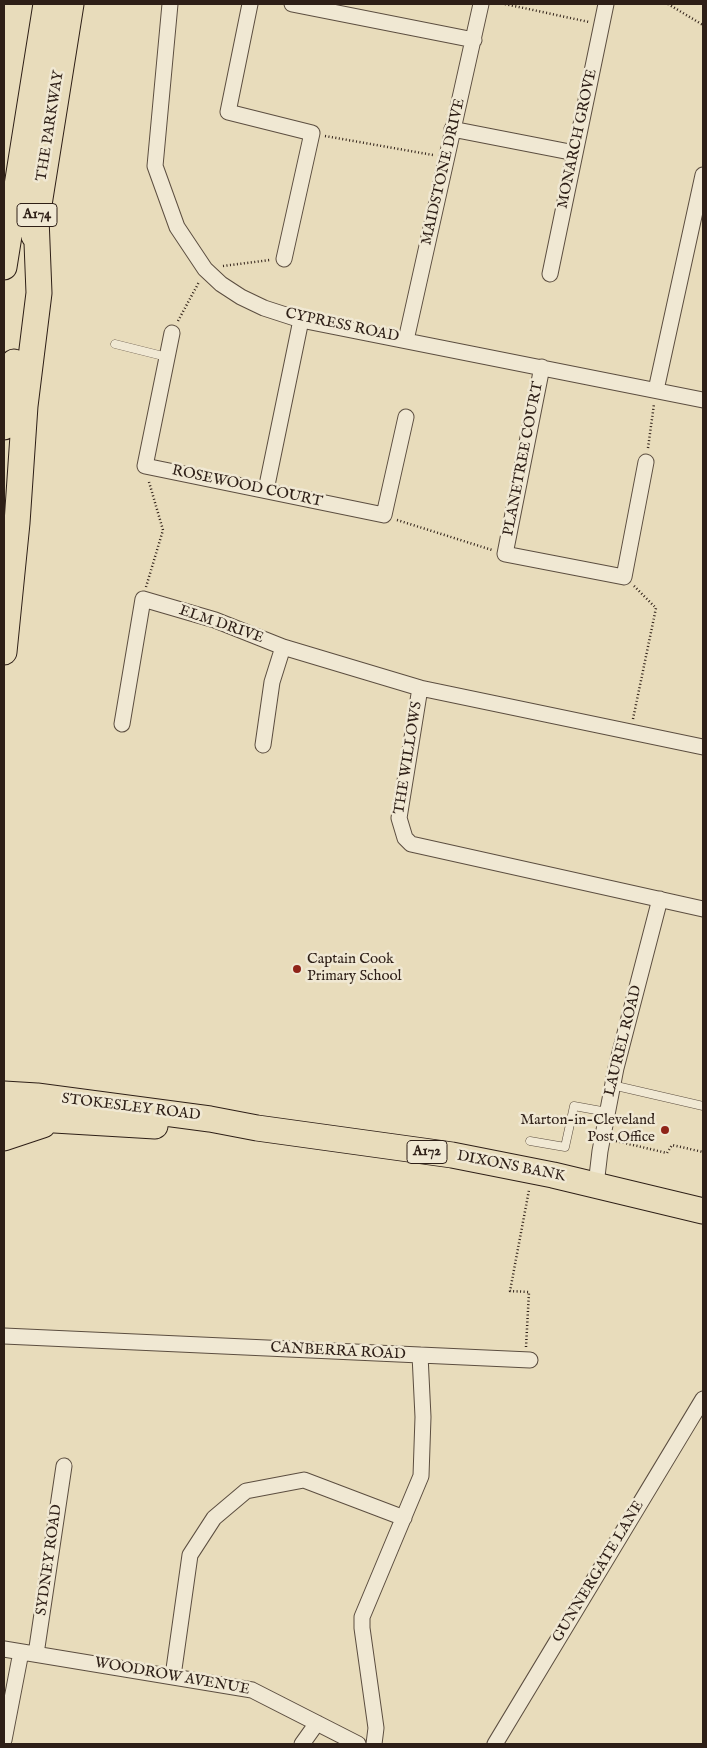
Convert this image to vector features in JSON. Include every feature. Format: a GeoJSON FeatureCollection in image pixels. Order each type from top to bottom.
{"type":"FeatureCollection","features":[{"type":"Feature","properties":{"kind":"highway","name":"THE PARKWAY"},"geometry":{"type":"LineString","coordinates":[[4,268],[46,4]]}},
{"type":"Feature","properties":{"kind":"highway","name":"THE PARKWAY"},"geometry":{"type":"LineString","coordinates":[[4,427],[71,4]]}},
{"type":"Feature","properties":{"kind":"highway"},"geometry":{"type":"LineString","coordinates":[[4,652],[17,523],[25,406],[39,293],[36,218]]}},
{"type":"Feature","properties":{"kind":"highway","name":"A172"},"geometry":{"type":"LineString","coordinates":[[4,1075],[36,1096]]}},
{"type":"Feature","properties":{"kind":"highway","name":"STOKESLEY ROAD"},"geometry":{"type":"LineString","coordinates":[[4,1094],[36,1096],[95,1113]]}},
{"type":"Feature","properties":{"kind":"highway","name":"A172"},"geometry":{"type":"LineString","coordinates":[[4,1117],[57,1121],[95,1113]]}},
{"type":"Feature","properties":{"kind":"highway","name":"DIXONS BANK"},"geometry":{"type":"LineString","coordinates":[[95,1113],[212,1130],[258,1128],[452,1155],[596,1185],[703,1211]]}},
{"type":"Feature","properties":{"kind":"highway"},"geometry":{"type":"LineString","coordinates":[[4,1138],[57,1121]]}},
{"type":"Feature","properties":{"kind":"street","name":"CYPRESS ROAD"},"geometry":{"type":"LineString","coordinates":[[170,4],[155,166],[177,226],[205,269],[221,284],[256,305],[301,320],[703,400]]}},
{"type":"Feature","properties":{"kind":"street"},"geometry":{"type":"LineString","coordinates":[[250,4],[228,112],[312,133],[284,258]]}},
{"type":"Feature","properties":{"kind":"street"},"geometry":{"type":"LineString","coordinates":[[292,4],[474,40]]}},
{"type":"Feature","properties":{"kind":"street","name":"MAIDSTONE DRIVE"},"geometry":{"type":"LineString","coordinates":[[406,340],[481,4]]}},
{"type":"Feature","properties":{"kind":"street","name":"MONARCH GROVE"},"geometry":{"type":"LineString","coordinates":[[550,274],[606,4]]}},
{"type":"Feature","properties":{"kind":"street"},"geometry":{"type":"LineString","coordinates":[[452,129],[575,153]]}},
{"type":"Feature","properties":{"kind":"street"},"geometry":{"type":"LineString","coordinates":[[656,390],[698,221],[703,175]]}},
{"type":"Feature","properties":{"kind":"street"},"geometry":{"type":"LineString","coordinates":[[266,490],[301,320]]}},
{"type":"Feature","properties":{"kind":"street"},"geometry":{"type":"LineString","coordinates":[[145,466],[172,333]]}},
{"type":"Feature","properties":{"kind":"street","name":"PLANETREE COURT"},"geometry":{"type":"LineString","coordinates":[[542,367],[506,554],[624,577]]}},
{"type":"Feature","properties":{"kind":"street"},"geometry":{"type":"LineString","coordinates":[[384,515],[406,417]]}},
{"type":"Feature","properties":{"kind":"street"},"geometry":{"type":"LineString","coordinates":[[624,577],[646,462]]}},
{"type":"Feature","properties":{"kind":"street","name":"ROSEWOOD COURT"},"geometry":{"type":"LineString","coordinates":[[145,466],[384,515]]}},
{"type":"Feature","properties":{"kind":"street"},"geometry":{"type":"LineString","coordinates":[[122,724],[143,599]]}},
{"type":"Feature","properties":{"kind":"street","name":"ELM DRIVE"},"geometry":{"type":"LineString","coordinates":[[143,599],[215,620],[283,647],[420,688]]}},
{"type":"Feature","properties":{"kind":"street"},"geometry":{"type":"LineString","coordinates":[[263,745],[272,682],[283,647]]}},
{"type":"Feature","properties":{"kind":"street","name":"THE WILLOWS"},"geometry":{"type":"LineString","coordinates":[[703,746],[420,688],[399,818],[405,838],[411,844],[703,909]]}},
{"type":"Feature","properties":{"kind":"street","name":"LAUREL ROAD"},"geometry":{"type":"LineString","coordinates":[[596,1185],[612,1085],[660,899]]}},
{"type":"Feature","properties":{"kind":"street","name":"CANBERRA ROAD"},"geometry":{"type":"LineString","coordinates":[[4,1336],[420,1355],[423,1417],[421,1476],[362,1618],[376,1728],[374,1744]]}},
{"type":"Feature","properties":{"kind":"street"},"geometry":{"type":"LineString","coordinates":[[420,1355],[528,1360]]}},
{"type":"Feature","properties":{"kind":"street","name":"GUNNERGATE LANE"},"geometry":{"type":"LineString","coordinates":[[495,1744],[703,1399]]}},
{"type":"Feature","properties":{"kind":"street","name":"SYDNEY ROAD"},"geometry":{"type":"LineString","coordinates":[[4,1740],[29,1653],[64,1466]]}},
{"type":"Feature","properties":{"kind":"street"},"geometry":{"type":"LineString","coordinates":[[173,1676],[190,1555],[214,1518],[246,1491],[304,1480],[404,1518]]}},
{"type":"Feature","properties":{"kind":"street","name":"WOODROW AVENUE"},"geometry":{"type":"LineString","coordinates":[[4,1649],[252,1690],[358,1744]]}},
{"type":"Feature","properties":{"kind":"street"},"geometry":{"type":"LineString","coordinates":[[302,1744],[317,1723]]}},
{"type":"Feature","properties":{"kind":"lane"},"geometry":{"type":"LineString","coordinates":[[115,344],[167,357]]}},
{"type":"Feature","properties":{"kind":"lane"},"geometry":{"type":"LineString","coordinates":[[612,1085],[703,1106]]}},
{"type":"Feature","properties":{"kind":"lane"},"geometry":{"type":"LineString","coordinates":[[530,1141],[565,1147],[574,1106],[607,1112]]}},
{"type":"Feature","properties":{"kind":"path"},"geometry":{"type":"LineString","coordinates":[[505,4],[601,24]]}},
{"type":"Feature","properties":{"kind":"path"},"geometry":{"type":"LineString","coordinates":[[668,4],[703,25]]}},
{"type":"Feature","properties":{"kind":"path"},"geometry":{"type":"LineString","coordinates":[[312,133],[447,158]]}},
{"type":"Feature","properties":{"kind":"path"},"geometry":{"type":"LineString","coordinates":[[646,462],[656,390]]}},
{"type":"Feature","properties":{"kind":"path"},"geometry":{"type":"LineString","coordinates":[[143,599],[163,530],[145,466]]}},
{"type":"Feature","properties":{"kind":"path"},"geometry":{"type":"LineString","coordinates":[[384,515],[506,554]]}},
{"type":"Feature","properties":{"kind":"path"},"geometry":{"type":"LineString","coordinates":[[624,577],[656,608],[631,732]]}},
{"type":"Feature","properties":{"kind":"path"},"geometry":{"type":"LineString","coordinates":[[604,1132],[616,1134],[614,1140],[667,1153],[672,1145],[703,1152]]}},
{"type":"Feature","properties":{"kind":"path"},"geometry":{"type":"LineString","coordinates":[[528,1360],[529,1292],[510,1291],[532,1171]]}},
{"type":"Feature","properties":{"kind":"place","name":"Captain Cook Primary School"},"geometry":{"type":"Point","coordinates":[297,969]}},
{"type":"Feature","properties":{"kind":"place","name":"Marton-in-Cleveland Post Office"},"geometry":{"type":"Point","coordinates":[665,1130]}}]}
